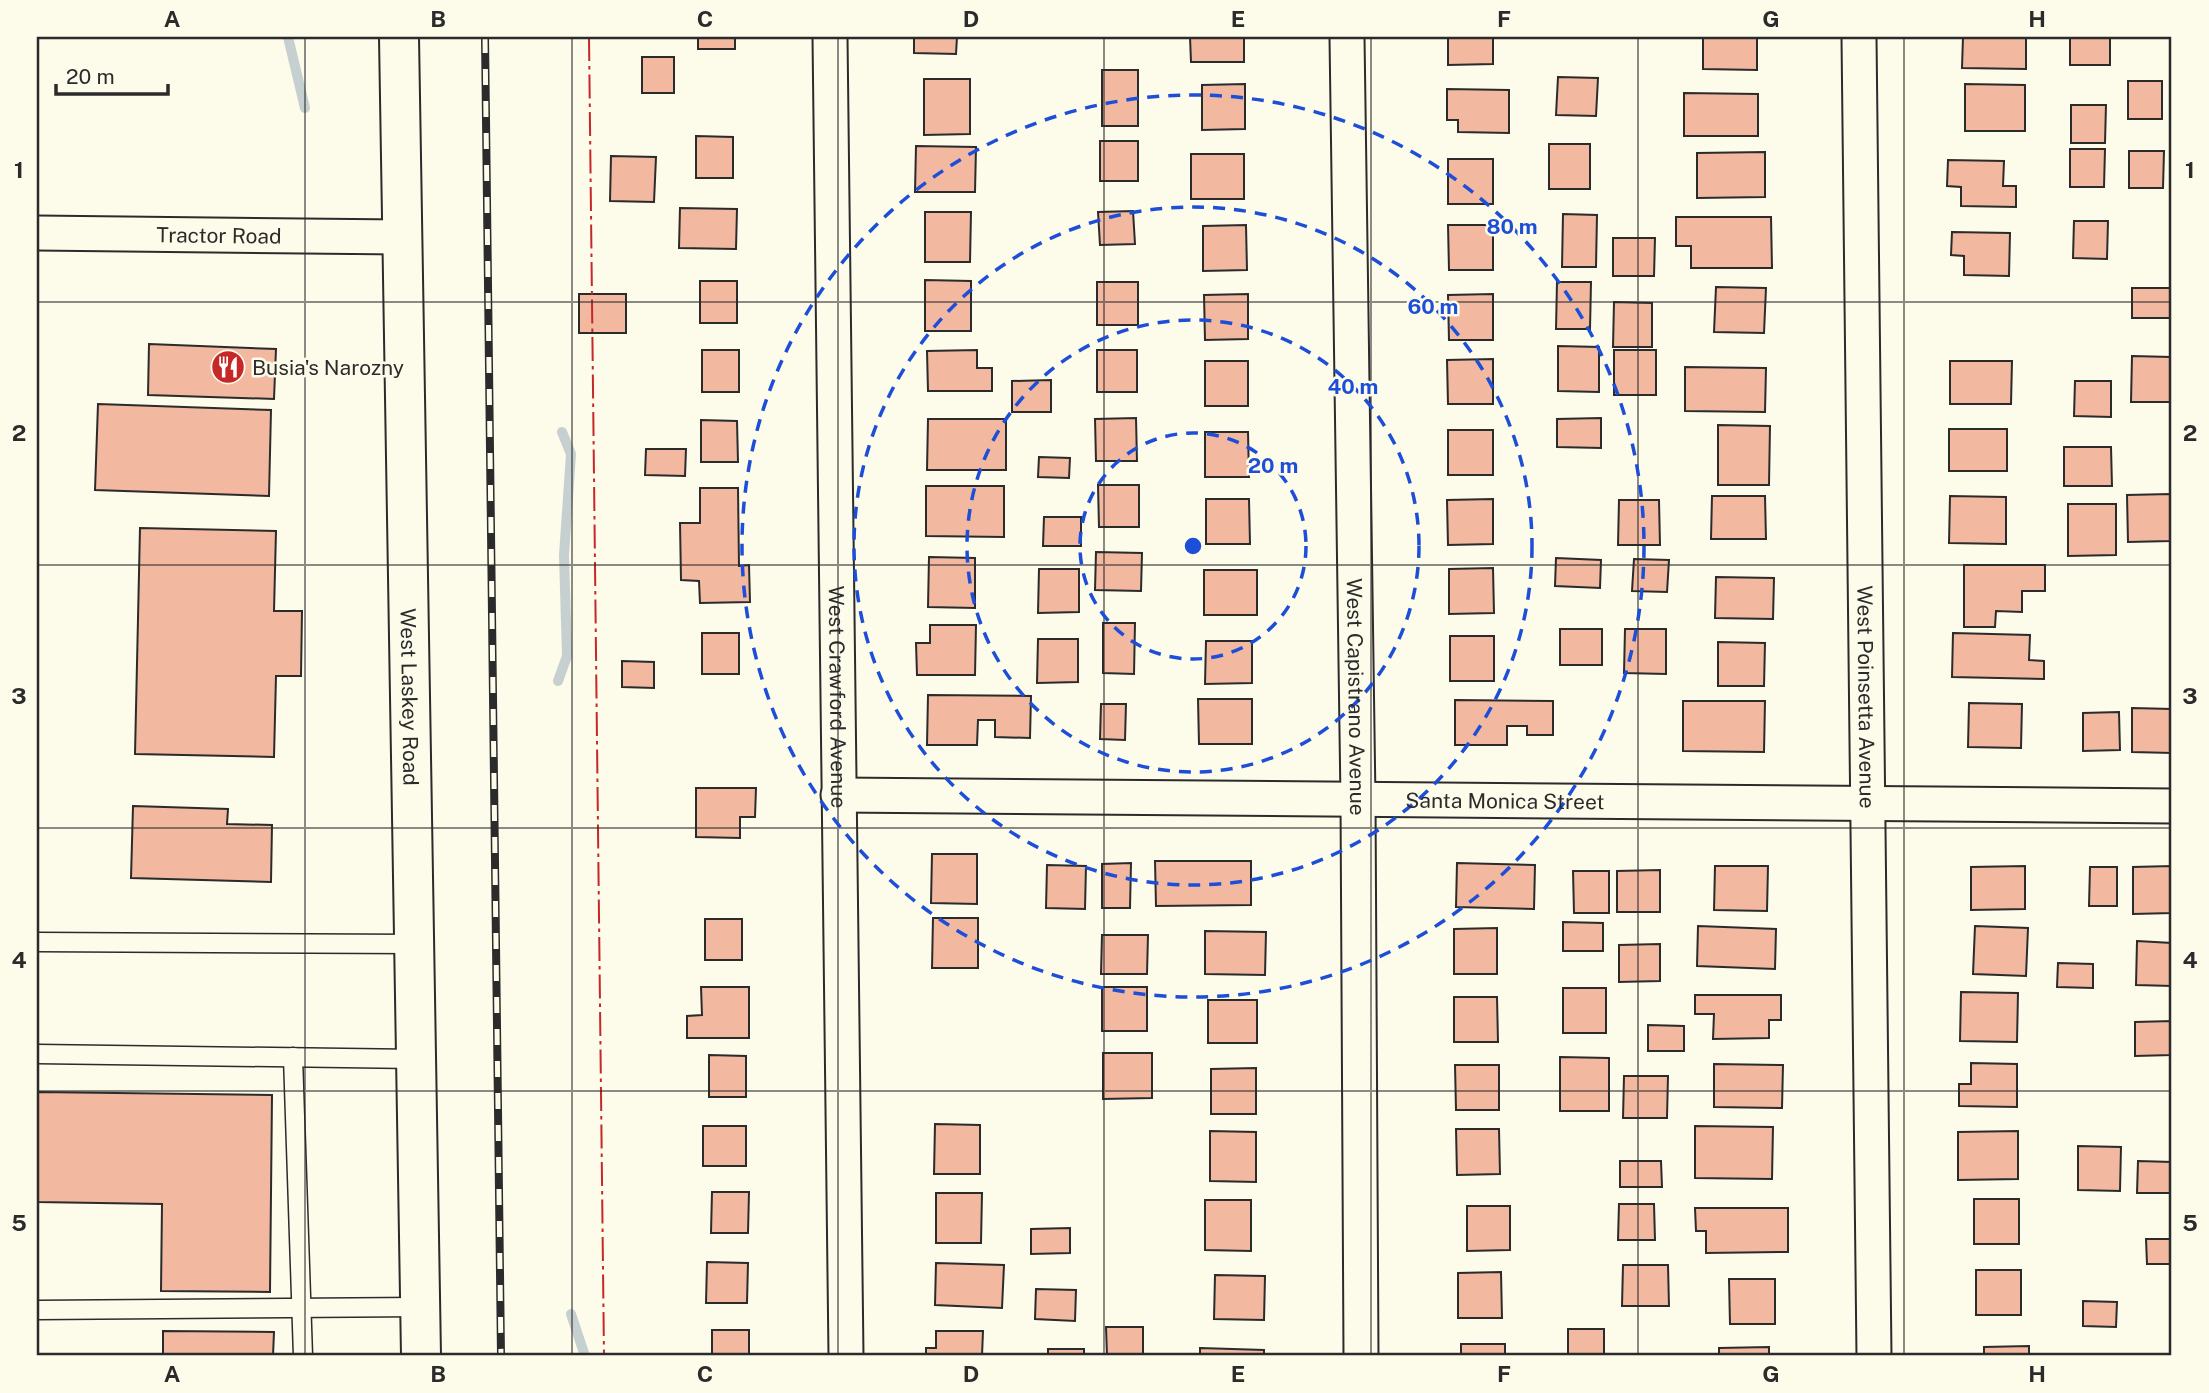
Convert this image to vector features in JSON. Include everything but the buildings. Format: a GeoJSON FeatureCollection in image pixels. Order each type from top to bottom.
{"type":"FeatureCollection","features":[{"type":"Feature","properties":{"kind":"main road","name":"West Laskey Road"},"geometry":{"type":"LineString","coordinates":[[399,37],[421,1356]]}},
{"type":"Feature","properties":{"kind":"street","name":"West Crawford Avenue"},"geometry":{"type":"LineString","coordinates":[[830,37],[846,1356]]}},
{"type":"Feature","properties":{"kind":"street","name":"West Capistrano Avenue"},"geometry":{"type":"LineString","coordinates":[[1347,37],[1358,800],[1361,1356]]}},
{"type":"Feature","properties":{"kind":"street","name":"West Poinsetta Avenue"},"geometry":{"type":"LineString","coordinates":[[1859,37],[1874,1356]]}},
{"type":"Feature","properties":{"kind":"street","name":"Tractor Road"},"geometry":{"type":"LineString","coordinates":[[37,233],[401,237]]}},
{"type":"Feature","properties":{"kind":"street","name":"Santa Monica Street"},"geometry":{"type":"LineString","coordinates":[[838,795],[2172,806]]}},
{"type":"Feature","properties":{"kind":"lane"},"geometry":{"type":"LineString","coordinates":[[37,942],[414,944]]}},
{"type":"Feature","properties":{"kind":"lane"},"geometry":{"type":"LineString","coordinates":[[37,1054],[416,1059]]}},
{"type":"Feature","properties":{"kind":"lane"},"geometry":{"type":"LineString","coordinates":[[293,1057],[303,1356]]}},
{"type":"Feature","properties":{"kind":"lane"},"geometry":{"type":"LineString","coordinates":[[37,1310],[421,1307]]}},
{"type":"Feature","properties":{"kind":"waterway"},"geometry":{"type":"LineString","coordinates":[[288,37],[305,108]]}},
{"type":"Feature","properties":{"kind":"waterway"},"geometry":{"type":"LineString","coordinates":[[558,681],[567,656],[564,555],[571,454],[562,432]]}},
{"type":"Feature","properties":{"kind":"waterway"},"geometry":{"type":"LineString","coordinates":[[571,1314],[585,1356]]}},
{"type":"Feature","properties":{"kind":"railway"},"geometry":{"type":"LineString","coordinates":[[485,37],[501,1356]]}},
{"type":"Feature","properties":{"kind":"power"},"geometry":{"type":"LineString","coordinates":[[589,37],[604,1356]]}},
{"type":"Feature","properties":{"kind":"place","name":"Busia's Narozny"},"geometry":{"type":"Point","coordinates":[228,367]}}]}
